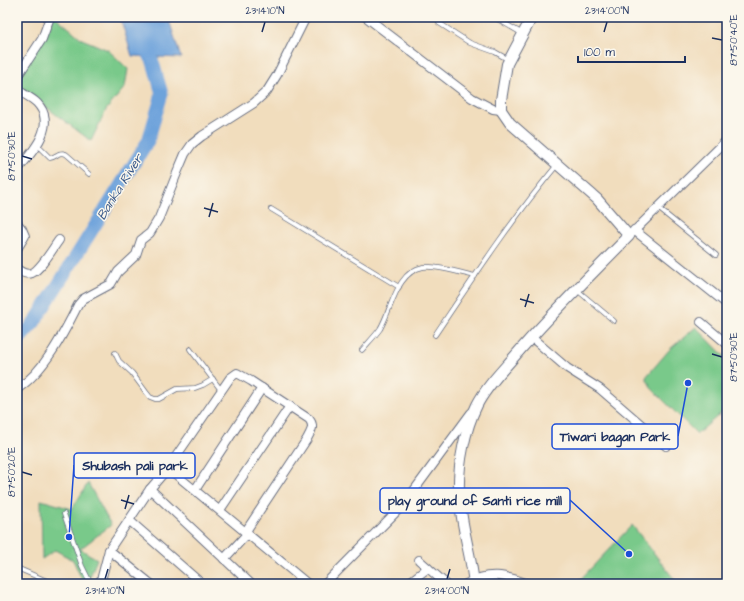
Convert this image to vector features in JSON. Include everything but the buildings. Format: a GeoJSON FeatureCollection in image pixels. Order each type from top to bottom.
{"type":"FeatureCollection","features":[{"type":"Feature","properties":{"kind":"street"},"geometry":{"type":"LineString","coordinates":[[17,77],[42,39],[50,17]]}},
{"type":"Feature","properties":{"kind":"street"},"geometry":{"type":"LineString","coordinates":[[17,389],[38,370],[54,348],[78,305],[83,299],[111,284],[118,272],[136,255],[141,240],[150,232],[160,218],[185,154],[192,144],[254,103],[266,91],[277,75],[306,17]]}},
{"type":"Feature","properties":{"kind":"street"},"geometry":{"type":"LineString","coordinates":[[366,17],[472,98],[492,109],[501,110]]}},
{"type":"Feature","properties":{"kind":"street"},"geometry":{"type":"LineString","coordinates":[[532,17],[507,64],[501,100],[501,110],[510,123],[597,199],[632,233],[727,304]]}},
{"type":"Feature","properties":{"kind":"street"},"geometry":{"type":"LineString","coordinates":[[17,89],[36,102],[46,118],[45,127],[36,145],[17,170]]}},
{"type":"Feature","properties":{"kind":"street"},"geometry":{"type":"LineString","coordinates":[[325,584],[404,504],[477,406],[487,389],[531,337],[632,233],[727,140]]}},
{"type":"Feature","properties":{"kind":"street"},"geometry":{"type":"LineString","coordinates":[[17,223],[25,236],[17,249]]}},
{"type":"Feature","properties":{"kind":"street"},"geometry":{"type":"LineString","coordinates":[[17,269],[27,274],[33,273],[58,240]]}},
{"type":"Feature","properties":{"kind":"street"},"geometry":{"type":"LineString","coordinates":[[701,322],[727,344]]}},
{"type":"Feature","properties":{"kind":"street"},"geometry":{"type":"LineString","coordinates":[[531,337],[567,368],[600,388],[666,446]]}},
{"type":"Feature","properties":{"kind":"street"},"geometry":{"type":"LineString","coordinates":[[101,583],[109,550],[130,521],[150,489],[168,468],[230,378],[237,374],[241,374],[309,418],[312,430],[247,532],[224,559]]}},
{"type":"Feature","properties":{"kind":"street"},"geometry":{"type":"LineString","coordinates":[[196,490],[262,388]]}},
{"type":"Feature","properties":{"kind":"street"},"geometry":{"type":"LineString","coordinates":[[220,510],[290,406]]}},
{"type":"Feature","properties":{"kind":"street"},"geometry":{"type":"LineString","coordinates":[[477,406],[466,437],[461,465],[459,490],[460,509],[472,583],[488,576],[497,575],[528,584]]}},
{"type":"Feature","properties":{"kind":"street"},"geometry":{"type":"LineString","coordinates":[[168,468],[308,584]]}},
{"type":"Feature","properties":{"kind":"street"},"geometry":{"type":"LineString","coordinates":[[150,489],[251,584]]}},
{"type":"Feature","properties":{"kind":"street"},"geometry":{"type":"LineString","coordinates":[[130,521],[202,584]]}},
{"type":"Feature","properties":{"kind":"street"},"geometry":{"type":"LineString","coordinates":[[109,550],[151,584]]}},
{"type":"Feature","properties":{"kind":"street"},"geometry":{"type":"LineString","coordinates":[[419,560],[446,584]]}},
{"type":"Feature","properties":{"kind":"street"},"geometry":{"type":"LineString","coordinates":[[407,584],[428,568]]}},
{"type":"Feature","properties":{"kind":"lane"},"geometry":{"type":"LineString","coordinates":[[494,17],[523,34]]}},
{"type":"Feature","properties":{"kind":"lane"},"geometry":{"type":"LineString","coordinates":[[439,23],[470,43],[495,52],[509,60]]}},
{"type":"Feature","properties":{"kind":"lane"},"geometry":{"type":"LineString","coordinates":[[36,145],[50,158],[58,153],[62,152],[66,154],[88,174]]}},
{"type":"Feature","properties":{"kind":"lane"},"geometry":{"type":"LineString","coordinates":[[434,335],[528,202],[558,165]]}},
{"type":"Feature","properties":{"kind":"lane"},"geometry":{"type":"LineString","coordinates":[[658,208],[716,255]]}},
{"type":"Feature","properties":{"kind":"lane"},"geometry":{"type":"LineString","coordinates":[[271,209],[399,287]]}},
{"type":"Feature","properties":{"kind":"lane"},"geometry":{"type":"LineString","coordinates":[[362,350],[380,330],[399,287],[405,278],[414,270],[423,267],[435,268],[475,276]]}},
{"type":"Feature","properties":{"kind":"lane"},"geometry":{"type":"LineString","coordinates":[[576,290],[614,321]]}},
{"type":"Feature","properties":{"kind":"lane"},"geometry":{"type":"LineString","coordinates":[[190,349],[222,391]]}},
{"type":"Feature","properties":{"kind":"lane"},"geometry":{"type":"LineString","coordinates":[[115,353],[119,361],[132,373],[150,397],[155,399],[159,399],[177,389],[195,388],[213,379]]}},
{"type":"Feature","properties":{"kind":"lane"},"geometry":{"type":"LineString","coordinates":[[64,514],[82,566],[91,584]]}},
{"type":"Feature","properties":{"kind":"lane"},"geometry":{"type":"LineString","coordinates":[[17,568],[54,584]]}},
{"type":"Feature","properties":{"kind":"green space"},"geometry":{"type":"Polygon","coordinates":[[[53,17],[56,17],[82,39],[108,50],[128,69],[125,87],[106,110],[91,141],[17,85],[17,80],[53,17]]]}},
{"type":"Feature","properties":{"kind":"green space"},"geometry":{"type":"Polygon","coordinates":[[[696,327],[727,359],[727,408],[697,434],[652,389],[646,377],[670,349],[696,327]]]}},
{"type":"Feature","properties":{"kind":"green space"},"geometry":{"type":"Polygon","coordinates":[[[88,483],[111,525],[80,549],[97,559],[87,584],[84,584],[73,560],[55,550],[42,559],[41,500],[72,509],[88,483]]]}},
{"type":"Feature","properties":{"kind":"green space"},"geometry":{"type":"Polygon","coordinates":[[[632,525],[678,584],[576,584],[632,525]]]}},
{"type":"Feature","properties":{"kind":"water"},"geometry":{"type":"Polygon","coordinates":[[[120,17],[168,17],[181,58],[132,56],[120,17]]]}},
{"type":"Feature","properties":{"kind":"waterway","name":"Banka River"},"geometry":{"type":"LineString","coordinates":[[17,342],[34,323],[148,141],[162,94],[153,62],[129,17]]}},
{"type":"Feature","properties":{"kind":"place","name":"Tiwari bagan Park"},"geometry":{"type":"Point","coordinates":[688,383]}},
{"type":"Feature","properties":{"kind":"place","name":"Shubash pali park"},"geometry":{"type":"Point","coordinates":[69,537]}},
{"type":"Feature","properties":{"kind":"place","name":"play ground of Santi rice mill"},"geometry":{"type":"Point","coordinates":[629,554]}}]}
